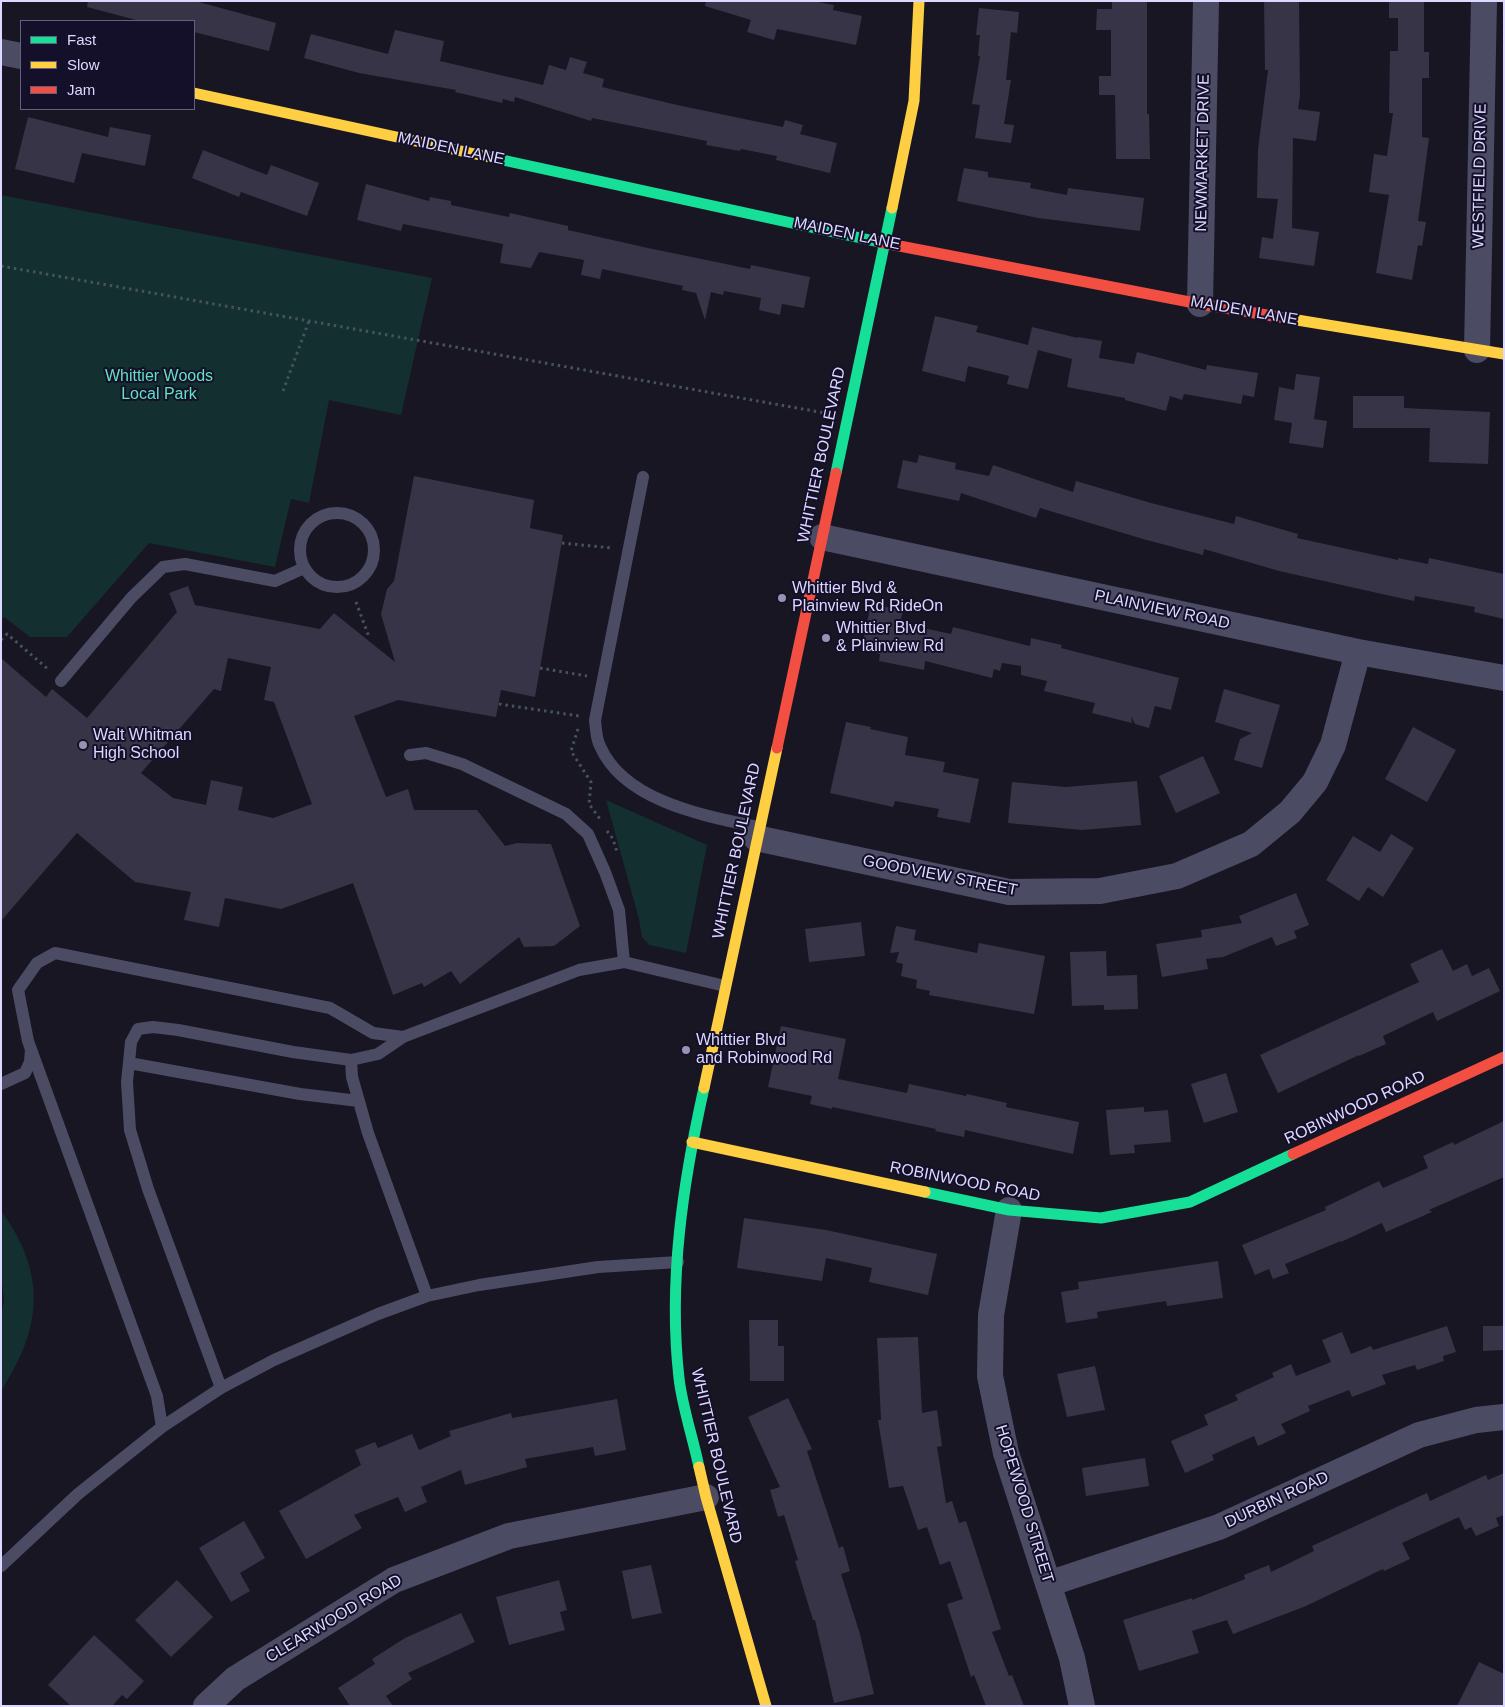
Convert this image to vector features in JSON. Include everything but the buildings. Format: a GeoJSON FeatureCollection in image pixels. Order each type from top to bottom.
{"type":"FeatureCollection","features":[{"type":"Feature","properties":{"kind":"street","name":"WHITTIER BOULEVARD"},"geometry":{"type":"LineString","coordinates":[[766,1706],[706,1496],[679,1379],[675,1314],[680,1225],[692,1142],[848,417],[914,100],[918,1]]}},
{"type":"Feature","properties":{"kind":"street","name":"NEWMARKET DRIVE"},"geometry":{"type":"LineString","coordinates":[[1200,304],[1206,1]]}},
{"type":"Feature","properties":{"kind":"street","name":"WESTFIELD DRIVE"},"geometry":{"type":"LineString","coordinates":[[1477,350],[1484,1]]}},
{"type":"Feature","properties":{"kind":"street"},"geometry":{"type":"LineString","coordinates":[[1,52],[20,56]]}},
{"type":"Feature","properties":{"kind":"street","name":"MAIDEN LANE"},"geometry":{"type":"LineString","coordinates":[[195,93],[885,243],[1200,304],[1504,354]]}},
{"type":"Feature","properties":{"kind":"street","name":"PLAINVIEW ROAD"},"geometry":{"type":"LineString","coordinates":[[822,537],[1358,652],[1504,678]]}},
{"type":"Feature","properties":{"kind":"street","name":"GOODVIEW STREET"},"geometry":{"type":"LineString","coordinates":[[757,833],[1009,892],[1100,891],[1177,876],[1251,844],[1290,812],[1315,782],[1333,745],[1358,652]]}},
{"type":"Feature","properties":{"kind":"street","name":"ROBINWOOD ROAD"},"geometry":{"type":"LineString","coordinates":[[692,1142],[1009,1210],[1101,1218],[1190,1202],[1504,1057]]}},
{"type":"Feature","properties":{"kind":"street","name":"HOPEWOOD STREET"},"geometry":{"type":"LineString","coordinates":[[1009,1210],[992,1315],[990,1376],[1006,1453],[1072,1658],[1082,1706]]}},
{"type":"Feature","properties":{"kind":"street","name":"DURBIN ROAD"},"geometry":{"type":"LineString","coordinates":[[1048,1584],[1219,1527],[1419,1435],[1476,1420],[1504,1417]]}},
{"type":"Feature","properties":{"kind":"street","name":"CLEARWOOD ROAD"},"geometry":{"type":"LineString","coordinates":[[206,1706],[235,1679],[394,1580],[509,1536],[706,1496]]}},
{"type":"Feature","properties":{"kind":"lane"},"geometry":{"type":"LineString","coordinates":[[643,477],[595,720],[599,746],[613,768],[634,785],[660,800],[757,833]]}},
{"type":"Feature","properties":{"kind":"lane"},"geometry":{"type":"LineString","coordinates":[[329,513],[346,514],[362,522],[372,538],[374,556],[367,573],[352,584],[334,587],[317,581],[304,568],[300,551],[303,534],[314,521],[329,513]]}},
{"type":"Feature","properties":{"kind":"lane"},"geometry":{"type":"LineString","coordinates":[[61,680],[131,598],[163,567],[185,564],[275,580],[304,568]]}},
{"type":"Feature","properties":{"kind":"lane"},"geometry":{"type":"LineString","coordinates":[[410,755],[426,753],[462,764],[566,814],[588,834],[619,910],[624,962]]}},
{"type":"Feature","properties":{"kind":"lane"},"geometry":{"type":"LineString","coordinates":[[162,1427],[157,1396],[28,1041],[18,990],[38,963],[55,953],[330,1008],[373,1033],[403,1037]]}},
{"type":"Feature","properties":{"kind":"lane"},"geometry":{"type":"LineString","coordinates":[[221,1388],[148,1189],[130,1130],[127,1082],[131,1042],[138,1029],[153,1027],[225,1038],[292,1052],[351,1060],[378,1054],[403,1037],[578,970],[624,962],[725,986]]}},
{"type":"Feature","properties":{"kind":"lane"},"geometry":{"type":"LineString","coordinates":[[1,1084],[25,1073],[30,1062],[31,1049]]}},
{"type":"Feature","properties":{"kind":"lane"},"geometry":{"type":"LineString","coordinates":[[351,1060],[352,1077],[368,1133],[427,1296]]}},
{"type":"Feature","properties":{"kind":"lane"},"geometry":{"type":"LineString","coordinates":[[129,1063],[300,1094],[359,1101]]}},
{"type":"Feature","properties":{"kind":"lane"},"geometry":{"type":"LineString","coordinates":[[1,1566],[78,1494],[162,1427],[221,1388],[274,1360],[378,1314],[427,1296],[479,1285],[598,1267],[678,1262]]}},
{"type":"Feature","properties":{"kind":"path"},"geometry":{"type":"LineString","coordinates":[[1,266],[848,417]]}},
{"type":"Feature","properties":{"kind":"path"},"geometry":{"type":"LineString","coordinates":[[283,391],[309,321]]}},
{"type":"Feature","properties":{"kind":"path"},"geometry":{"type":"LineString","coordinates":[[562,543],[613,548]]}},
{"type":"Feature","properties":{"kind":"path"},"geometry":{"type":"LineString","coordinates":[[356,602],[369,636]]}},
{"type":"Feature","properties":{"kind":"path"},"geometry":{"type":"LineString","coordinates":[[1,640],[7,634],[61,680]]}},
{"type":"Feature","properties":{"kind":"path"},"geometry":{"type":"LineString","coordinates":[[540,668],[592,677]]}},
{"type":"Feature","properties":{"kind":"path"},"geometry":{"type":"LineString","coordinates":[[499,704],[584,717]]}},
{"type":"Feature","properties":{"kind":"path"},"geometry":{"type":"LineString","coordinates":[[581,722],[570,751],[591,782],[589,804],[613,840],[619,858]]}},
{"type":"Feature","properties":{"kind":"green space","name":"Whittier Woods Local Park"},"geometry":{"type":"Polygon","coordinates":[[[1,195],[432,278],[401,415],[329,400],[309,503],[291,499],[275,567],[149,543],[67,637],[30,637],[4,617],[1,620],[1,195]]]}},
{"type":"Feature","properties":{"kind":"green space"},"geometry":{"type":"Polygon","coordinates":[[[606,800],[707,845],[686,953],[649,945],[642,937],[639,919],[606,800]]]}},
{"type":"Feature","properties":{"kind":"green space"},"geometry":{"type":"Polygon","coordinates":[[[1,1211],[12,1227],[27,1259],[34,1293],[30,1329],[24,1347],[1,1392],[1,1318],[4,1299],[1,1276],[1,1211]]]}},
{"type":"Feature","properties":{"kind":"traffic: fast"},"geometry":{"type":"LineString","coordinates":[[498,159],[879,242]]}},
{"type":"Feature","properties":{"kind":"traffic: fast"},"geometry":{"type":"LineString","coordinates":[[836,473],[892,208]]}},
{"type":"Feature","properties":{"kind":"traffic: fast"},"geometry":{"type":"LineString","coordinates":[[699,1467],[680,1389],[675,1305],[679,1232],[696,1123],[704,1088]]}},
{"type":"Feature","properties":{"kind":"traffic: fast"},"geometry":{"type":"LineString","coordinates":[[925,1192],[1009,1210],[1101,1218],[1190,1202],[1293,1154]]}},
{"type":"Feature","properties":{"kind":"traffic: slow"},"geometry":{"type":"LineString","coordinates":[[892,208],[914,101],[919,1]]}},
{"type":"Feature","properties":{"kind":"traffic: slow"},"geometry":{"type":"LineString","coordinates":[[195,93],[498,159]]}},
{"type":"Feature","properties":{"kind":"traffic: slow"},"geometry":{"type":"LineString","coordinates":[[1285,318],[1504,354]]}},
{"type":"Feature","properties":{"kind":"traffic: slow"},"geometry":{"type":"LineString","coordinates":[[704,1088],[777,748]]}},
{"type":"Feature","properties":{"kind":"traffic: slow"},"geometry":{"type":"LineString","coordinates":[[692,1142],[925,1192]]}},
{"type":"Feature","properties":{"kind":"traffic: slow"},"geometry":{"type":"LineString","coordinates":[[699,1467],[766,1706]]}},
{"type":"Feature","properties":{"kind":"traffic: jam"},"geometry":{"type":"LineString","coordinates":[[879,242],[1200,304],[1285,318]]}},
{"type":"Feature","properties":{"kind":"traffic: jam"},"geometry":{"type":"LineString","coordinates":[[777,748],[836,473]]}},
{"type":"Feature","properties":{"kind":"traffic: jam"},"geometry":{"type":"LineString","coordinates":[[1293,1154],[1504,1057]]}},
{"type":"Feature","properties":{"kind":"place","name":"Whittier Blvd & Plainview Rd RideOn"},"geometry":{"type":"Point","coordinates":[782,598]}},
{"type":"Feature","properties":{"kind":"place","name":"Whittier Blvd & Plainview Rd"},"geometry":{"type":"Point","coordinates":[826,638]}},
{"type":"Feature","properties":{"kind":"place","name":"Walt Whitman High School"},"geometry":{"type":"Point","coordinates":[83,745]}},
{"type":"Feature","properties":{"kind":"place","name":"Whittier Blvd and Robinwood Rd"},"geometry":{"type":"Point","coordinates":[686,1050]}}]}
